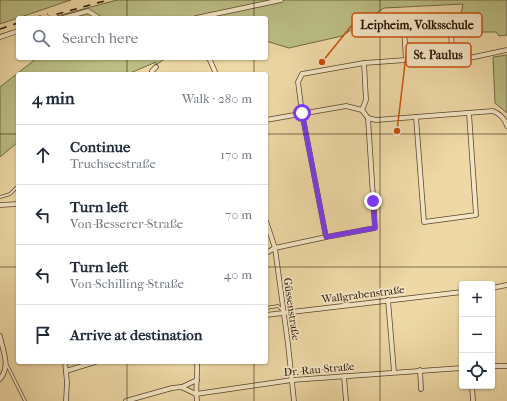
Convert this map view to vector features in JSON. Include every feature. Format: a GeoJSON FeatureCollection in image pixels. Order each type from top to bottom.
{"type":"FeatureCollection","features":[{"type":"Feature","properties":{"kind":"street"},"geometry":{"type":"LineString","coordinates":[[205,16],[281,0]]}},
{"type":"Feature","properties":{"kind":"street"},"geometry":{"type":"LineString","coordinates":[[70,16],[88,11],[96,16]]}},
{"type":"Feature","properties":{"kind":"street"},"geometry":{"type":"LineString","coordinates":[[362,29],[451,26],[452,59]]}},
{"type":"Feature","properties":{"kind":"street"},"geometry":{"type":"LineString","coordinates":[[404,28],[406,60]]}},
{"type":"Feature","properties":{"kind":"street"},"geometry":{"type":"LineString","coordinates":[[0,37],[16,33]]}},
{"type":"Feature","properties":{"kind":"street"},"geometry":{"type":"LineString","coordinates":[[326,237],[302,113],[298,82],[302,74],[364,63],[474,57],[507,50]]}},
{"type":"Feature","properties":{"kind":"street"},"geometry":{"type":"LineString","coordinates":[[210,60],[215,72]]}},
{"type":"Feature","properties":{"kind":"street"},"geometry":{"type":"LineString","coordinates":[[362,110],[366,100],[364,63]]}},
{"type":"Feature","properties":{"kind":"street"},"geometry":{"type":"LineString","coordinates":[[153,72],[156,67]]}},
{"type":"Feature","properties":{"kind":"street"},"geometry":{"type":"LineString","coordinates":[[268,120],[346,106],[362,110],[368,118],[375,228],[275,248],[268,252]]}},
{"type":"Feature","properties":{"kind":"street"},"geometry":{"type":"LineString","coordinates":[[368,118],[376,120],[493,111],[498,113],[503,118],[507,126]]}},
{"type":"Feature","properties":{"kind":"street"},"geometry":{"type":"LineString","coordinates":[[416,117],[424,222],[476,215],[468,113]]}},
{"type":"Feature","properties":{"kind":"street"},"geometry":{"type":"LineString","coordinates":[[0,205],[16,204]]}},
{"type":"Feature","properties":{"kind":"street","name":"Güssenstraße"},"geometry":{"type":"LineString","coordinates":[[268,227],[275,248],[294,401]]}},
{"type":"Feature","properties":{"kind":"street"},"geometry":{"type":"LineString","coordinates":[[495,287],[507,285]]}},
{"type":"Feature","properties":{"kind":"street","name":"Wallgrabenstraße"},"geometry":{"type":"LineString","coordinates":[[268,314],[459,292]]}},
{"type":"Feature","properties":{"kind":"street"},"geometry":{"type":"LineString","coordinates":[[388,300],[394,372]]}},
{"type":"Feature","properties":{"kind":"street"},"geometry":{"type":"LineString","coordinates":[[0,336],[7,365],[5,373],[0,379]]}},
{"type":"Feature","properties":{"kind":"street"},"geometry":{"type":"LineString","coordinates":[[65,364],[66,401]]}},
{"type":"Feature","properties":{"kind":"street"},"geometry":{"type":"LineString","coordinates":[[66,371],[89,364]]}},
{"type":"Feature","properties":{"kind":"street"},"geometry":{"type":"LineString","coordinates":[[197,364],[197,401]]}},
{"type":"Feature","properties":{"kind":"street"},"geometry":{"type":"LineString","coordinates":[[495,366],[507,366]]}},
{"type":"Feature","properties":{"kind":"street","name":"Dr.-Rau-Straße"},"geometry":{"type":"LineString","coordinates":[[196,394],[292,380],[459,368]]}},
{"type":"Feature","properties":{"kind":"street"},"geometry":{"type":"LineString","coordinates":[[420,370],[421,389]]}},
{"type":"Feature","properties":{"kind":"street"},"geometry":{"type":"LineString","coordinates":[[344,376],[346,401]]}},
{"type":"Feature","properties":{"kind":"street"},"geometry":{"type":"LineString","coordinates":[[126,401],[172,388],[181,387],[197,380]]}},
{"type":"Feature","properties":{"kind":"street"},"geometry":{"type":"LineString","coordinates":[[181,387],[196,394]]}},
{"type":"Feature","properties":{"kind":"street"},"geometry":{"type":"LineString","coordinates":[[472,389],[473,401]]}},
{"type":"Feature","properties":{"kind":"lane"},"geometry":{"type":"LineString","coordinates":[[0,197],[10,194],[16,188]]}},
{"type":"Feature","properties":{"kind":"lane"},"geometry":{"type":"LineString","coordinates":[[268,308],[278,306],[284,312]]}},
{"type":"Feature","properties":{"kind":"lane"},"geometry":{"type":"LineString","coordinates":[[7,365],[25,401]]}},
{"type":"Feature","properties":{"kind":"green space"},"geometry":{"type":"Polygon","coordinates":[[[0,0],[71,0],[24,16],[16,16],[16,19],[0,24],[0,0]]]}},
{"type":"Feature","properties":{"kind":"green space"},"geometry":{"type":"Polygon","coordinates":[[[117,0],[507,0],[507,35],[499,36],[496,32],[479,32],[455,36],[457,33],[454,33],[454,28],[458,27],[463,4],[384,8],[342,36],[289,48],[268,42],[268,16],[57,16],[117,0]]]}},
{"type":"Feature","properties":{"kind":"green space"},"geometry":{"type":"Polygon","coordinates":[[[507,55],[507,113],[495,103],[493,57],[507,55]]]}},
{"type":"Feature","properties":{"kind":"green space"},"geometry":{"type":"Polygon","coordinates":[[[34,60],[163,60],[156,65],[156,62],[133,72],[19,72],[34,60]]]}},
{"type":"Feature","properties":{"kind":"green space"},"geometry":{"type":"Polygon","coordinates":[[[16,74],[16,144],[0,157],[0,87],[16,74]]]}},
{"type":"Feature","properties":{"kind":"railway"},"geometry":{"type":"LineString","coordinates":[[50,16],[108,0]]}},
{"type":"Feature","properties":{"kind":"railway"},"geometry":{"type":"LineString","coordinates":[[41,16],[48,14]]}},
{"type":"Feature","properties":{"kind":"railway"},"geometry":{"type":"LineString","coordinates":[[0,29],[16,24]]}},
{"type":"Feature","properties":{"kind":"place","name":"Leipheim, Volksschule"},"geometry":{"type":"Point","coordinates":[322,62]}},
{"type":"Feature","properties":{"kind":"place","name":"St. Paulus"},"geometry":{"type":"Point","coordinates":[397,131]}},
{"type":"Feature","properties":{"kind":"route"},"geometry":{"type":"LineString","coordinates":[[302,113],[326,237],[375,228],[373,201]]}}]}
